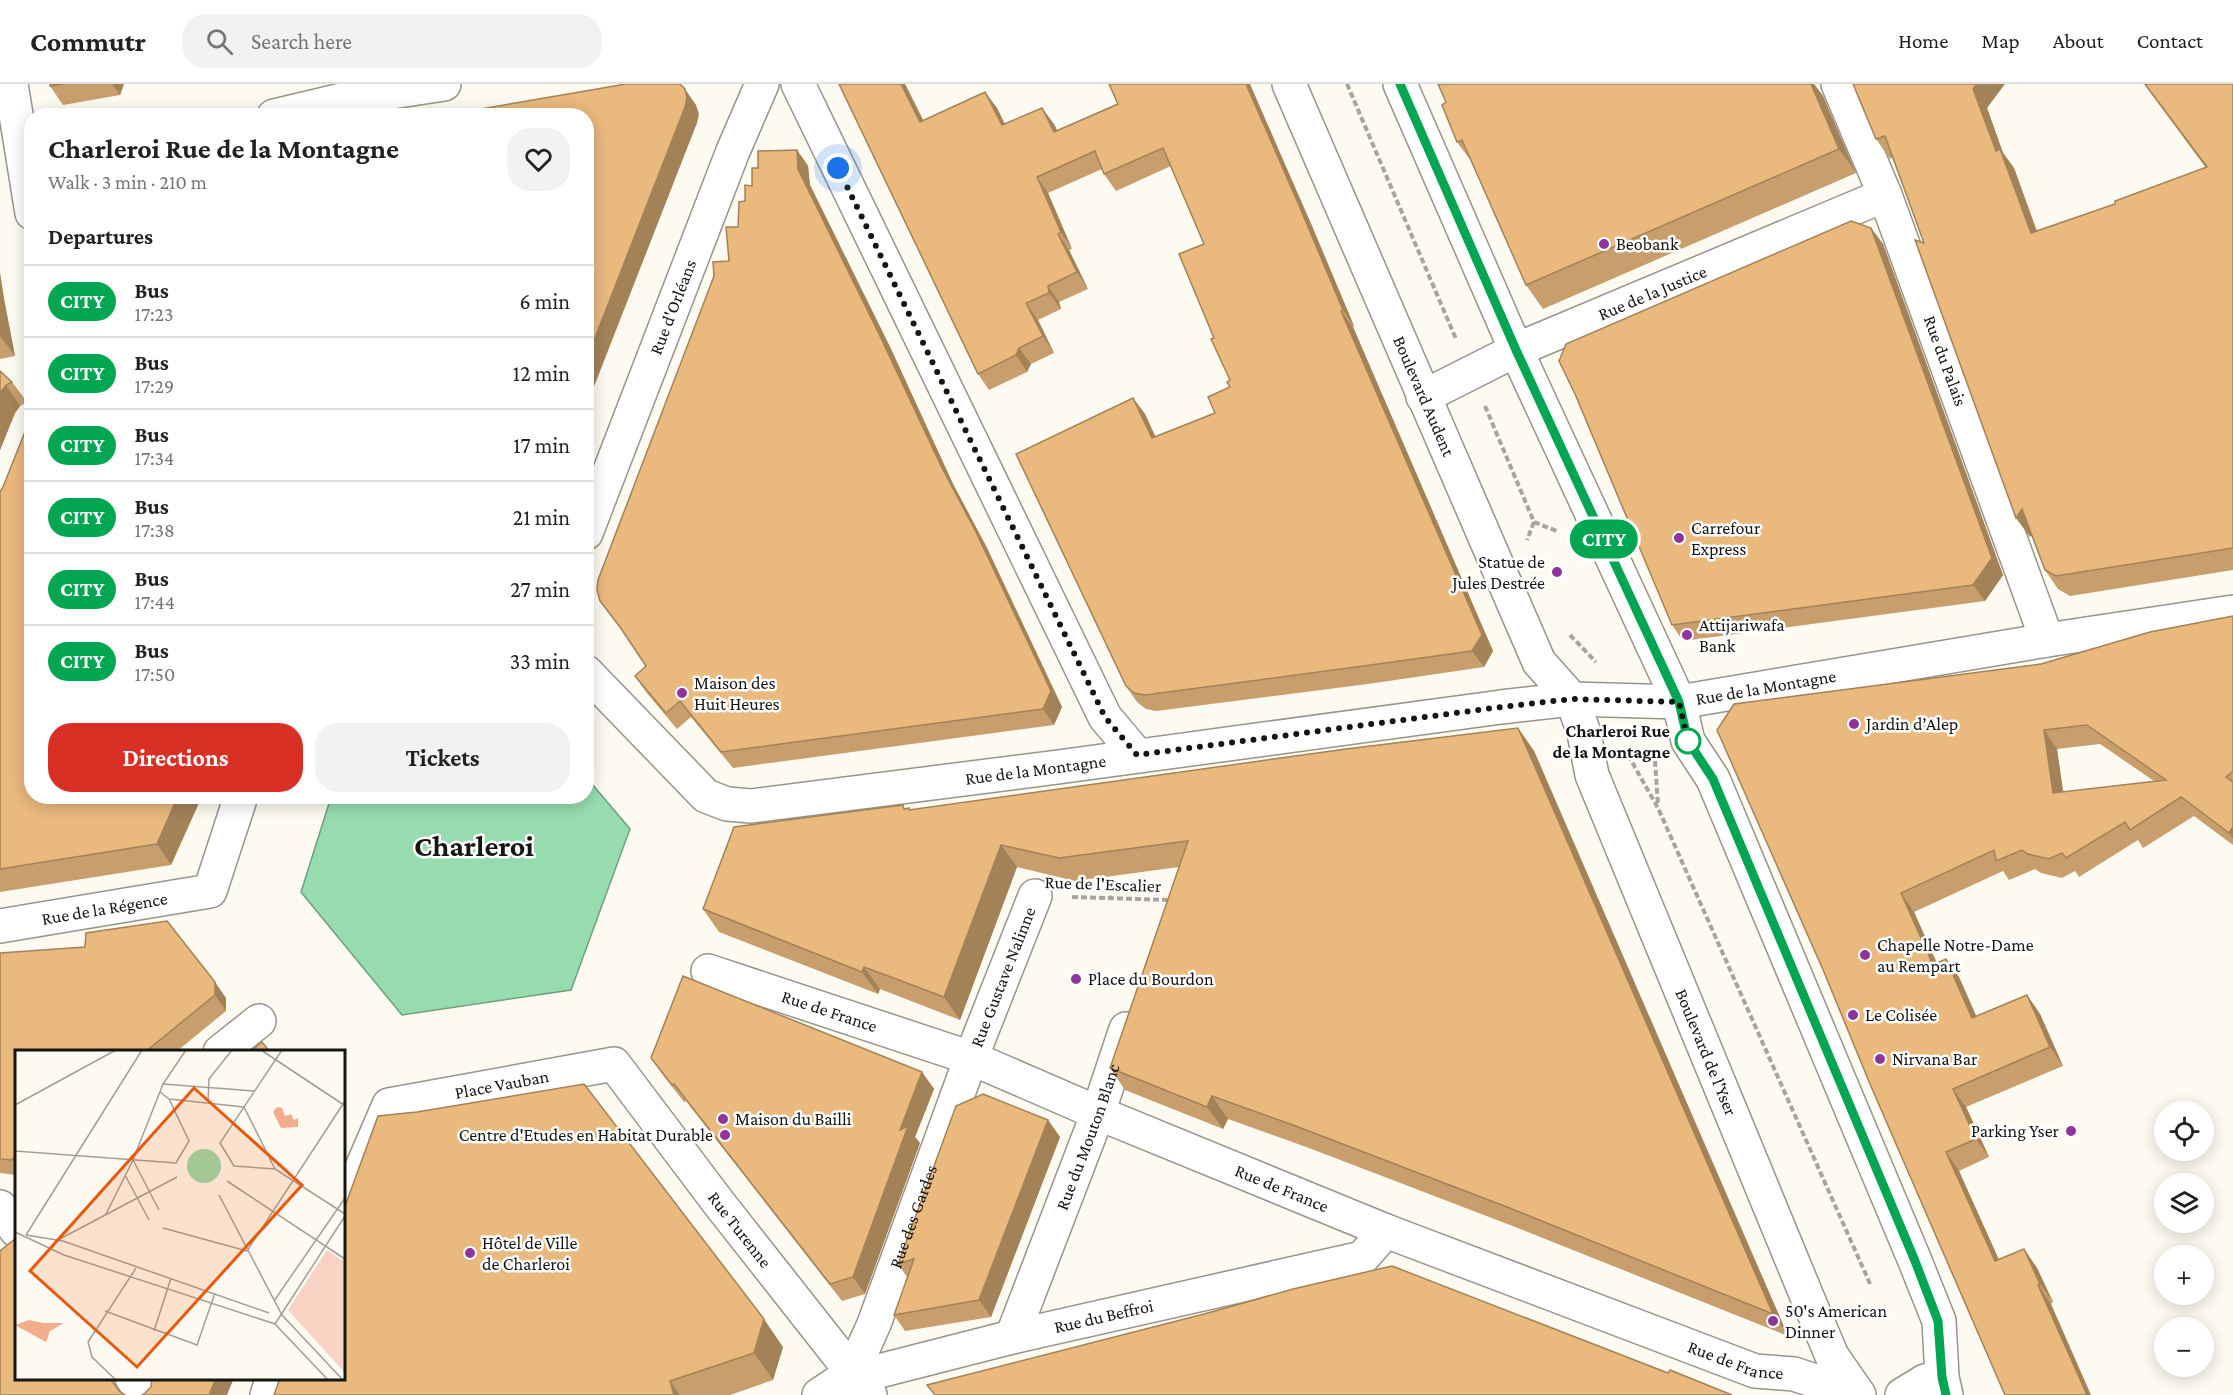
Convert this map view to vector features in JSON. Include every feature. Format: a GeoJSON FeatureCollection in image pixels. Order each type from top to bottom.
{"type":"FeatureCollection","features":[{"type":"Feature","properties":{"kind":"street"},"geometry":{"type":"LineString","coordinates":[[11,84],[18,155],[24,180]]}},
{"type":"Feature","properties":{"kind":"street"},"geometry":{"type":"LineString","coordinates":[[310,108],[444,84]]}},
{"type":"Feature","properties":{"kind":"street","name":"Rue d'Orléans"},"geometry":{"type":"LineString","coordinates":[[594,512],[733,151],[762,84]]}},
{"type":"Feature","properties":{"kind":"street"},"geometry":{"type":"LineString","coordinates":[[798,84],[1105,717],[1137,755]]}},
{"type":"Feature","properties":{"kind":"street","name":"Boulevard Audent"},"geometry":{"type":"LineString","coordinates":[[1289,84],[1539,662],[1572,699]]}},
{"type":"Feature","properties":{"kind":"street"},"geometry":{"type":"LineString","coordinates":[[1400,84],[1516,350],[1679,702],[1688,741],[1713,779],[1938,1321],[1944,1386],[1924,1381],[1902,1395]]}},
{"type":"Feature","properties":{"kind":"street","name":"Rue du Palais"},"geometry":{"type":"LineString","coordinates":[[1838,84],[1885,195],[2047,640]]}},
{"type":"Feature","properties":{"kind":"street","name":"Rue de la Justice"},"geometry":{"type":"LineString","coordinates":[[1423,397],[1516,350],[1885,195]]}},
{"type":"Feature","properties":{"kind":"street","name":"Rue de la Montagne"},"geometry":{"type":"LineString","coordinates":[[594,680],[706,796],[727,804],[751,806],[1572,699],[1679,702],[2047,640],[2233,612]]}},
{"type":"Feature","properties":{"kind":"street","name":"Boulevard de l'Yser"},"geometry":{"type":"LineString","coordinates":[[1572,699],[1584,733],[1592,775],[1832,1356],[1858,1395]]}},
{"type":"Feature","properties":{"kind":"street","name":"Rue de la Régence"},"geometry":{"type":"LineString","coordinates":[[0,926],[210,891],[238,804]]}},
{"type":"Feature","properties":{"kind":"street","name":"Rue Gustave Nalinne"},"geometry":{"type":"LineString","coordinates":[[971,1058],[1035,896]]}},
{"type":"Feature","properties":{"kind":"street","name":"Rue de France"},"geometry":{"type":"LineString","coordinates":[[708,971],[971,1058],[1098,1113],[1386,1231],[1755,1371],[1794,1374],[1858,1395]]}},
{"type":"Feature","properties":{"kind":"street","name":"Rue du Mouton Blanc"},"geometry":{"type":"LineString","coordinates":[[1012,1337],[1098,1113],[1134,1006]]}},
{"type":"Feature","properties":{"kind":"street"},"geometry":{"type":"LineString","coordinates":[[223,1050],[259,1021]]}},
{"type":"Feature","properties":{"kind":"street","name":"Rue des Gardes"},"geometry":{"type":"LineString","coordinates":[[861,1384],[874,1324],[971,1058]]}},
{"type":"Feature","properties":{"kind":"street","name":"Rue Turenne"},"geometry":{"type":"LineString","coordinates":[[614,1064],[718,1202],[861,1384]]}},
{"type":"Feature","properties":{"kind":"street","name":"Place Vauban"},"geometry":{"type":"LineString","coordinates":[[345,1207],[389,1106],[614,1064]]}},
{"type":"Feature","properties":{"kind":"street","name":"Rue du Beffroi"},"geometry":{"type":"LineString","coordinates":[[819,1395],[861,1384],[879,1371],[1012,1337],[1362,1258],[1386,1231]]}},
{"type":"Feature","properties":{"kind":"street"},"geometry":{"type":"LineString","coordinates":[[134,1380],[145,1395]]}},
{"type":"Feature","properties":{"kind":"street"},"geometry":{"type":"LineString","coordinates":[[267,1395],[272,1380]]}},
{"type":"Feature","properties":{"kind":"path"},"geometry":{"type":"LineString","coordinates":[[1106,878],[1110,897]]}},
{"type":"Feature","properties":{"kind":"path","name":"Rue de l'Escalier"},"geometry":{"type":"LineString","coordinates":[[1035,896],[1170,900]]}},
{"type":"Feature","properties":{"kind":"shaded area"},"geometry":{"type":"Polygon","coordinates":[[[594,786],[630,829],[571,990],[402,1015],[301,892],[329,804],[594,804],[594,786]]]}},
{"type":"Feature","properties":{"kind":"building"},"geometry":{"type":"Polygon","coordinates":[[[626,84],[680,84],[685,89],[687,98],[685,107],[594,340],[594,108],[486,108],[626,84]]]}},
{"type":"Feature","properties":{"kind":"building"},"geometry":{"type":"Polygon","coordinates":[[[839,84],[901,84],[920,122],[985,92],[1002,125],[1042,108],[1054,132],[1118,104],[1109,84],[1246,84],[1343,310],[1341,311],[1482,635],[1472,651],[1145,695],[1134,693],[1126,686],[1016,454],[1133,398],[1152,438],[1215,413],[1208,397],[1230,387],[1227,382],[1230,380],[1211,339],[1214,338],[1179,254],[1204,244],[1163,148],[1104,174],[1095,151],[1037,177],[1061,232],[1058,234],[1077,272],[1048,286],[1049,293],[1026,303],[1043,336],[1019,348],[1016,355],[978,374],[839,84]]]}},
{"type":"Feature","properties":{"kind":"building","name":"Beobank"},"geometry":{"type":"Polygon","coordinates":[[[1438,84],[1811,84],[1839,149],[1526,285],[1462,140],[1457,142],[1442,105],[1446,102],[1438,84]]]}},
{"type":"Feature","properties":{"kind":"building"},"geometry":{"type":"Polygon","coordinates":[[[1853,84],[1977,84],[1973,89],[1996,151],[2000,149],[2031,233],[2115,204],[2115,201],[2207,167],[2145,84],[2233,84],[2233,548],[2056,576],[2045,570],[2022,509],[2016,518],[1915,240],[1924,243],[1885,136],[1876,139],[1853,84]]]}},
{"type":"Feature","properties":{"kind":"building"},"geometry":{"type":"Polygon","coordinates":[[[797,150],[798,169],[942,468],[976,532],[1051,691],[1043,709],[721,752],[680,701],[666,713],[635,676],[646,666],[600,601],[597,590],[598,580],[714,276],[713,262],[729,261],[726,227],[738,227],[739,202],[745,201],[745,185],[752,186],[752,168],[758,168],[758,151],[797,150]]]}},
{"type":"Feature","properties":{"kind":"building"},"geometry":{"type":"Polygon","coordinates":[[[1851,221],[1871,228],[1992,558],[1973,585],[1672,625],[1559,361],[1566,344],[1851,221]]]}},
{"type":"Feature","properties":{"kind":"building"},"geometry":{"type":"Polygon","coordinates":[[[0,371],[12,382],[6,385],[0,393],[0,371]]]}},
{"type":"Feature","properties":{"kind":"building"},"geometry":{"type":"Polygon","coordinates":[[[24,434],[24,804],[174,804],[157,844],[0,869],[0,492],[24,434]]]}},
{"type":"Feature","properties":{"kind":"building"},"geometry":{"type":"Polygon","coordinates":[[[2233,616],[2233,771],[2226,777],[2233,782],[2233,827],[2229,833],[2181,797],[2130,830],[2125,822],[2066,858],[2062,853],[2049,859],[2028,854],[2022,850],[1996,861],[1994,850],[1901,893],[1933,965],[1946,959],[1972,1018],[2027,995],[2050,1047],[1953,1089],[1976,1139],[1946,1152],[1995,1261],[2024,1249],[2087,1395],[2005,1395],[1824,972],[1717,730],[1734,704],[2041,664],[2150,632],[2233,616]],[[2087,725],[2044,730],[2053,793],[2166,780],[2087,725]]]}},
{"type":"Feature","properties":{"kind":"building"},"geometry":{"type":"Polygon","coordinates":[[[1518,728],[1773,1314],[1507,1207],[1293,1125],[1212,1096],[1207,1107],[1110,1068],[1188,841],[1059,858],[1001,845],[944,997],[864,967],[862,972],[703,909],[734,827],[903,805],[904,809],[909,808],[909,810],[1346,749],[1518,728]]]}},
{"type":"Feature","properties":{"kind":"building"},"geometry":{"type":"Polygon","coordinates":[[[167,921],[215,982],[215,995],[147,1050],[15,1050],[15,1157],[11,1160],[0,1159],[0,953],[85,947],[86,933],[167,921]]]}},
{"type":"Feature","properties":{"kind":"building"},"geometry":{"type":"Polygon","coordinates":[[[683,976],[922,1072],[900,1130],[908,1126],[853,1277],[830,1284],[674,1084],[672,1085],[651,1058],[683,976]]]}},
{"type":"Feature","properties":{"kind":"building"},"geometry":{"type":"Polygon","coordinates":[[[262,1042],[268,1050],[252,1050],[262,1042]]]}},
{"type":"Feature","properties":{"kind":"building","name":"Hôtel de Ville de Charleroi"},"geometry":{"type":"Polygon","coordinates":[[[584,1084],[764,1319],[754,1353],[670,1381],[674,1395],[274,1395],[279,1380],[345,1380],[345,1206],[378,1116],[417,1112],[584,1084]]]}},
{"type":"Feature","properties":{"kind":"building"},"geometry":{"type":"Polygon","coordinates":[[[983,1094],[1048,1120],[979,1300],[894,1315],[914,1259],[898,1264],[956,1106],[983,1094]]]}},
{"type":"Feature","properties":{"kind":"building"},"geometry":{"type":"Polygon","coordinates":[[[15,1239],[15,1380],[111,1380],[125,1395],[0,1395],[0,1251],[15,1239]]]}},
{"type":"Feature","properties":{"kind":"building"},"geometry":{"type":"Polygon","coordinates":[[[1392,1266],[1668,1373],[1670,1370],[1732,1395],[935,1395],[927,1385],[1293,1289],[1392,1266]]]}},
{"type":"Feature","properties":{"kind":"building"},"geometry":{"type":"Polygon","coordinates":[[[152,1380],[215,1380],[209,1395],[142,1395],[151,1387],[152,1380]]]}},
{"type":"Feature","properties":{"kind":"bus line","name":"CITY"},"geometry":{"type":"LineString","coordinates":[[1400,84],[1516,350],[1679,702],[1688,741],[1713,779],[1915,1261],[1938,1321],[1942,1377],[1946,1395]]}},
{"type":"Feature","properties":{"kind":"place","name":"Beobank"},"geometry":{"type":"Point","coordinates":[1604,244]}},
{"type":"Feature","properties":{"kind":"place","name":"Carrefour Express"},"geometry":{"type":"Point","coordinates":[1679,538]}},
{"type":"Feature","properties":{"kind":"place","name":"Statue de Jules Destrée"},"geometry":{"type":"Point","coordinates":[1557,572]}},
{"type":"Feature","properties":{"kind":"place","name":"Attijariwafa Bank"},"geometry":{"type":"Point","coordinates":[1687,635]}},
{"type":"Feature","properties":{"kind":"place","name":"Maison des Huit Heures"},"geometry":{"type":"Point","coordinates":[682,693]}},
{"type":"Feature","properties":{"kind":"place","name":"Jardin d’Alep"},"geometry":{"type":"Point","coordinates":[1854,724]}},
{"type":"Feature","properties":{"kind":"place","name":"Charleroi Rue de la Montagne"},"geometry":{"type":"Point","coordinates":[1688,741]}},
{"type":"Feature","properties":{"kind":"place","name":"Chapelle Notre-Dame au Rempart"},"geometry":{"type":"Point","coordinates":[1865,955]}},
{"type":"Feature","properties":{"kind":"place","name":"Place du Bourdon"},"geometry":{"type":"Point","coordinates":[1076,979]}},
{"type":"Feature","properties":{"kind":"place","name":"Le Colisée"},"geometry":{"type":"Point","coordinates":[1853,1015]}},
{"type":"Feature","properties":{"kind":"place","name":"Nirvana Bar"},"geometry":{"type":"Point","coordinates":[1880,1059]}},
{"type":"Feature","properties":{"kind":"place","name":"Maison du Bailli"},"geometry":{"type":"Point","coordinates":[723,1119]}},
{"type":"Feature","properties":{"kind":"place","name":"Parking Yser"},"geometry":{"type":"Point","coordinates":[2071,1131]}},
{"type":"Feature","properties":{"kind":"place","name":"Centre d'Etudes en Habitat Durable"},"geometry":{"type":"Point","coordinates":[725,1135]}},
{"type":"Feature","properties":{"kind":"place","name":"Hôtel de Ville de Charleroi"},"geometry":{"type":"Point","coordinates":[470,1253]}},
{"type":"Feature","properties":{"kind":"place","name":"50's American Dinner"},"geometry":{"type":"Point","coordinates":[1773,1321]}},
{"type":"Feature","properties":{"kind":"district","name":"Charleroi"},"geometry":{"type":"Point","coordinates":[474,845]}},
{"type":"Feature","properties":{"kind":"route"},"geometry":{"type":"LineString","coordinates":[[838,168],[1105,717],[1137,755],[1572,699],[1679,702],[1688,741]]}}]}
